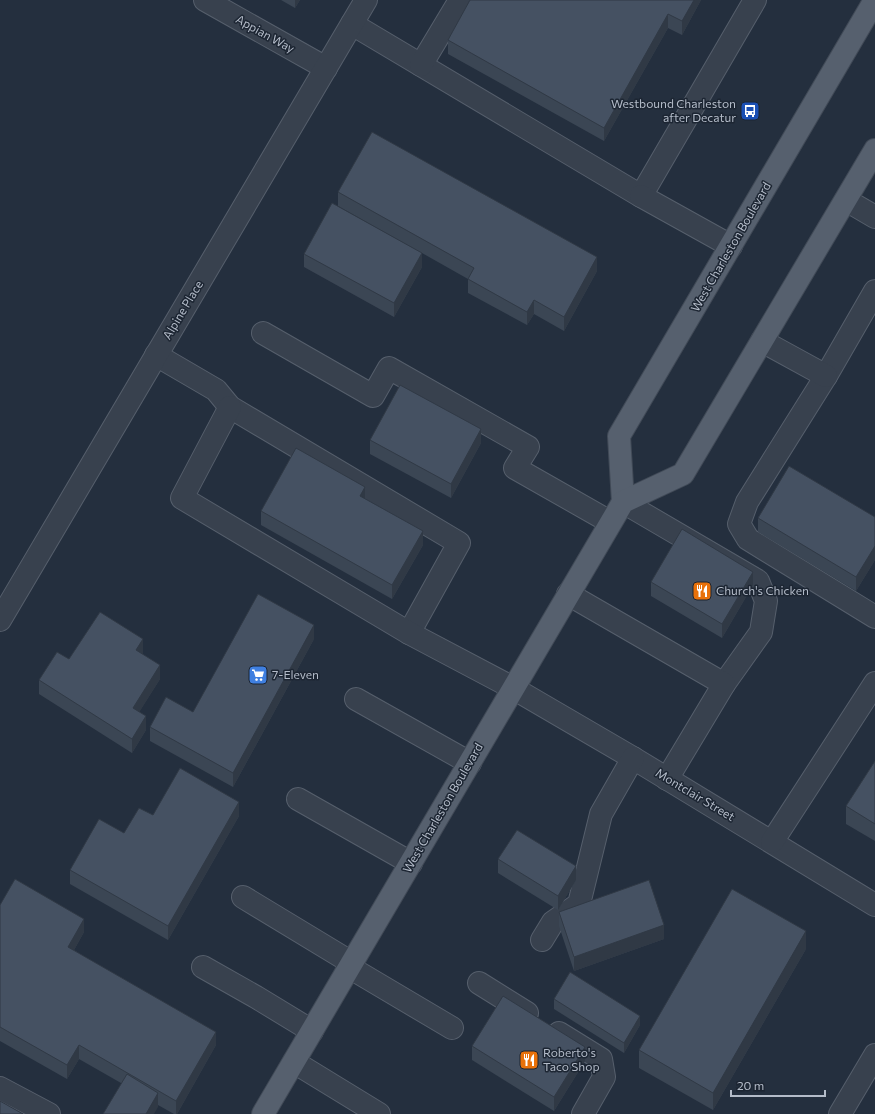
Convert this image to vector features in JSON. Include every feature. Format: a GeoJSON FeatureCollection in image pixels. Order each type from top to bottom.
{"type":"FeatureCollection","features":[{"type":"Feature","properties":{"kind":"main road","name":"West Charleston Boulevard"},"geometry":{"type":"LineString","coordinates":[[263,1114],[623,502],[619,436],[875,0]]}},
{"type":"Feature","properties":{"kind":"main road"},"geometry":{"type":"LineString","coordinates":[[623,502],[683,474],[875,150]]}},
{"type":"Feature","properties":{"kind":"main road"},"geometry":{"type":"LineString","coordinates":[[846,200],[875,177]]}},
{"type":"Feature","properties":{"kind":"street","name":"Appian Way"},"geometry":{"type":"LineString","coordinates":[[205,0],[326,68]]}},
{"type":"Feature","properties":{"kind":"street","name":"Alpine Place"},"geometry":{"type":"LineString","coordinates":[[0,620],[366,0]]}},
{"type":"Feature","properties":{"kind":"street"},"geometry":{"type":"LineString","coordinates":[[421,65],[460,0]]}},
{"type":"Feature","properties":{"kind":"street"},"geometry":{"type":"LineString","coordinates":[[641,196],[755,0]]}},
{"type":"Feature","properties":{"kind":"street"},"geometry":{"type":"LineString","coordinates":[[352,24],[641,196],[731,246]]}},
{"type":"Feature","properties":{"kind":"street"},"geometry":{"type":"LineString","coordinates":[[846,200],[875,216]]}},
{"type":"Feature","properties":{"kind":"street"},"geometry":{"type":"LineString","coordinates":[[875,291],[826,376],[747,502],[739,524],[748,539],[875,617]]}},
{"type":"Feature","properties":{"kind":"street"},"geometry":{"type":"LineString","coordinates":[[263,333],[373,396],[389,368],[528,447],[515,468],[610,522]]}},
{"type":"Feature","properties":{"kind":"street"},"geometry":{"type":"LineString","coordinates":[[762,341],[826,376]]}},
{"type":"Feature","properties":{"kind":"street"},"geometry":{"type":"LineString","coordinates":[[156,355],[216,390],[230,407],[459,543],[409,633]]}},
{"type":"Feature","properties":{"kind":"street","name":"Montclair Street"},"geometry":{"type":"LineString","coordinates":[[230,407],[182,498],[409,633],[513,688],[633,758],[875,905]]}},
{"type":"Feature","properties":{"kind":"street"},"geometry":{"type":"LineString","coordinates":[[623,502],[758,581],[766,601],[761,632],[724,684],[667,779]]}},
{"type":"Feature","properties":{"kind":"street"},"geometry":{"type":"LineString","coordinates":[[568,594],[724,684]]}},
{"type":"Feature","properties":{"kind":"street"},"geometry":{"type":"LineString","coordinates":[[772,842],[875,683]]}},
{"type":"Feature","properties":{"kind":"street"},"geometry":{"type":"LineString","coordinates":[[356,699],[470,763]]}},
{"type":"Feature","properties":{"kind":"street"},"geometry":{"type":"LineString","coordinates":[[542,940],[553,922],[579,904],[601,814],[633,758]]}},
{"type":"Feature","properties":{"kind":"street"},"geometry":{"type":"LineString","coordinates":[[298,799],[411,863]]}},
{"type":"Feature","properties":{"kind":"street"},"geometry":{"type":"LineString","coordinates":[[243,897],[452,1028]]}},
{"type":"Feature","properties":{"kind":"street"},"geometry":{"type":"LineString","coordinates":[[203,967],[312,1031]]}},
{"type":"Feature","properties":{"kind":"street"},"geometry":{"type":"LineString","coordinates":[[479,983],[601,1059],[604,1077],[583,1114]]}},
{"type":"Feature","properties":{"kind":"street"},"geometry":{"type":"LineString","coordinates":[[840,1114],[875,1055]]}},
{"type":"Feature","properties":{"kind":"street"},"geometry":{"type":"LineString","coordinates":[[294,1062],[379,1114]]}},
{"type":"Feature","properties":{"kind":"street"},"geometry":{"type":"LineString","coordinates":[[0,1088],[49,1114]]}},
{"type":"Feature","properties":{"kind":"building"},"geometry":{"type":"Polygon","coordinates":[[[470,0],[694,0],[682,21],[668,14],[604,128],[448,40],[470,0]]]}},
{"type":"Feature","properties":{"kind":"building"},"geometry":{"type":"Polygon","coordinates":[[[372,132],[597,257],[564,317],[534,300],[527,312],[468,279],[474,268],[338,192],[372,132]]]}},
{"type":"Feature","properties":{"kind":"building"},"geometry":{"type":"Polygon","coordinates":[[[332,203],[422,253],[394,303],[304,254],[332,203]]]}},
{"type":"Feature","properties":{"kind":"building"},"geometry":{"type":"Polygon","coordinates":[[[400,385],[481,429],[451,484],[370,440],[400,385]]]}},
{"type":"Feature","properties":{"kind":"building"},"geometry":{"type":"Polygon","coordinates":[[[296,448],[365,487],[360,496],[423,531],[392,585],[261,511],[296,448]]]}},
{"type":"Feature","properties":{"kind":"building"},"geometry":{"type":"Polygon","coordinates":[[[789,466],[875,517],[875,546],[856,577],[758,518],[789,466]]]}},
{"type":"Feature","properties":{"kind":"building","name":"Church's Chicken"},"geometry":{"type":"Polygon","coordinates":[[[682,529],[753,572],[722,624],[651,582],[682,529]]]}},
{"type":"Feature","properties":{"kind":"building","name":"7-Eleven"},"geometry":{"type":"Polygon","coordinates":[[[258,594],[314,625],[233,773],[150,727],[166,697],[193,712],[258,594]]]}},
{"type":"Feature","properties":{"kind":"building"},"geometry":{"type":"Polygon","coordinates":[[[100,612],[143,639],[136,650],[160,665],[133,708],[146,716],[132,739],[39,680],[57,652],[69,659],[100,612]]]}},
{"type":"Feature","properties":{"kind":"building"},"geometry":{"type":"Polygon","coordinates":[[[875,761],[875,824],[846,806],[875,761]]]}},
{"type":"Feature","properties":{"kind":"building"},"geometry":{"type":"Polygon","coordinates":[[[180,768],[239,802],[168,926],[70,870],[99,819],[124,833],[139,808],[153,815],[180,768]]]}},
{"type":"Feature","properties":{"kind":"building"},"geometry":{"type":"Polygon","coordinates":[[[517,830],[576,866],[558,896],[498,859],[517,830]]]}},
{"type":"Feature","properties":{"kind":"building"},"geometry":{"type":"Polygon","coordinates":[[[15,879],[84,919],[68,947],[216,1032],[176,1101],[79,1045],[67,1065],[0,1027],[0,905],[15,879]]]}},
{"type":"Feature","properties":{"kind":"building"},"geometry":{"type":"Polygon","coordinates":[[[649,880],[664,925],[574,957],[559,912],[649,880]]]}},
{"type":"Feature","properties":{"kind":"building"},"geometry":{"type":"Polygon","coordinates":[[[732,889],[806,931],[713,1093],[639,1050],[732,889]]]}},
{"type":"Feature","properties":{"kind":"building"},"geometry":{"type":"Polygon","coordinates":[[[570,972],[640,1016],[624,1043],[554,999],[570,972]]]}},
{"type":"Feature","properties":{"kind":"building","name":"Roberto's Taco Shop"},"geometry":{"type":"Polygon","coordinates":[[[503,996],[585,1047],[554,1097],[472,1046],[503,996]]]}},
{"type":"Feature","properties":{"kind":"building"},"geometry":{"type":"Polygon","coordinates":[[[127,1074],[158,1093],[146,1114],[103,1114],[127,1074]]]}},
{"type":"Feature","properties":{"kind":"building"},"geometry":{"type":"Polygon","coordinates":[[[0,1101],[23,1114],[0,1114],[0,1101]]]}},
{"type":"Feature","properties":{"kind":"place","name":"Westbound Charleston after Decatur"},"geometry":{"type":"Point","coordinates":[750,111]}},
{"type":"Feature","properties":{"kind":"place","name":"Church's Chicken"},"geometry":{"type":"Point","coordinates":[702,591]}},
{"type":"Feature","properties":{"kind":"place","name":"7-Eleven"},"geometry":{"type":"Point","coordinates":[258,675]}},
{"type":"Feature","properties":{"kind":"place","name":"Roberto's Taco Shop"},"geometry":{"type":"Point","coordinates":[529,1060]}}]}
